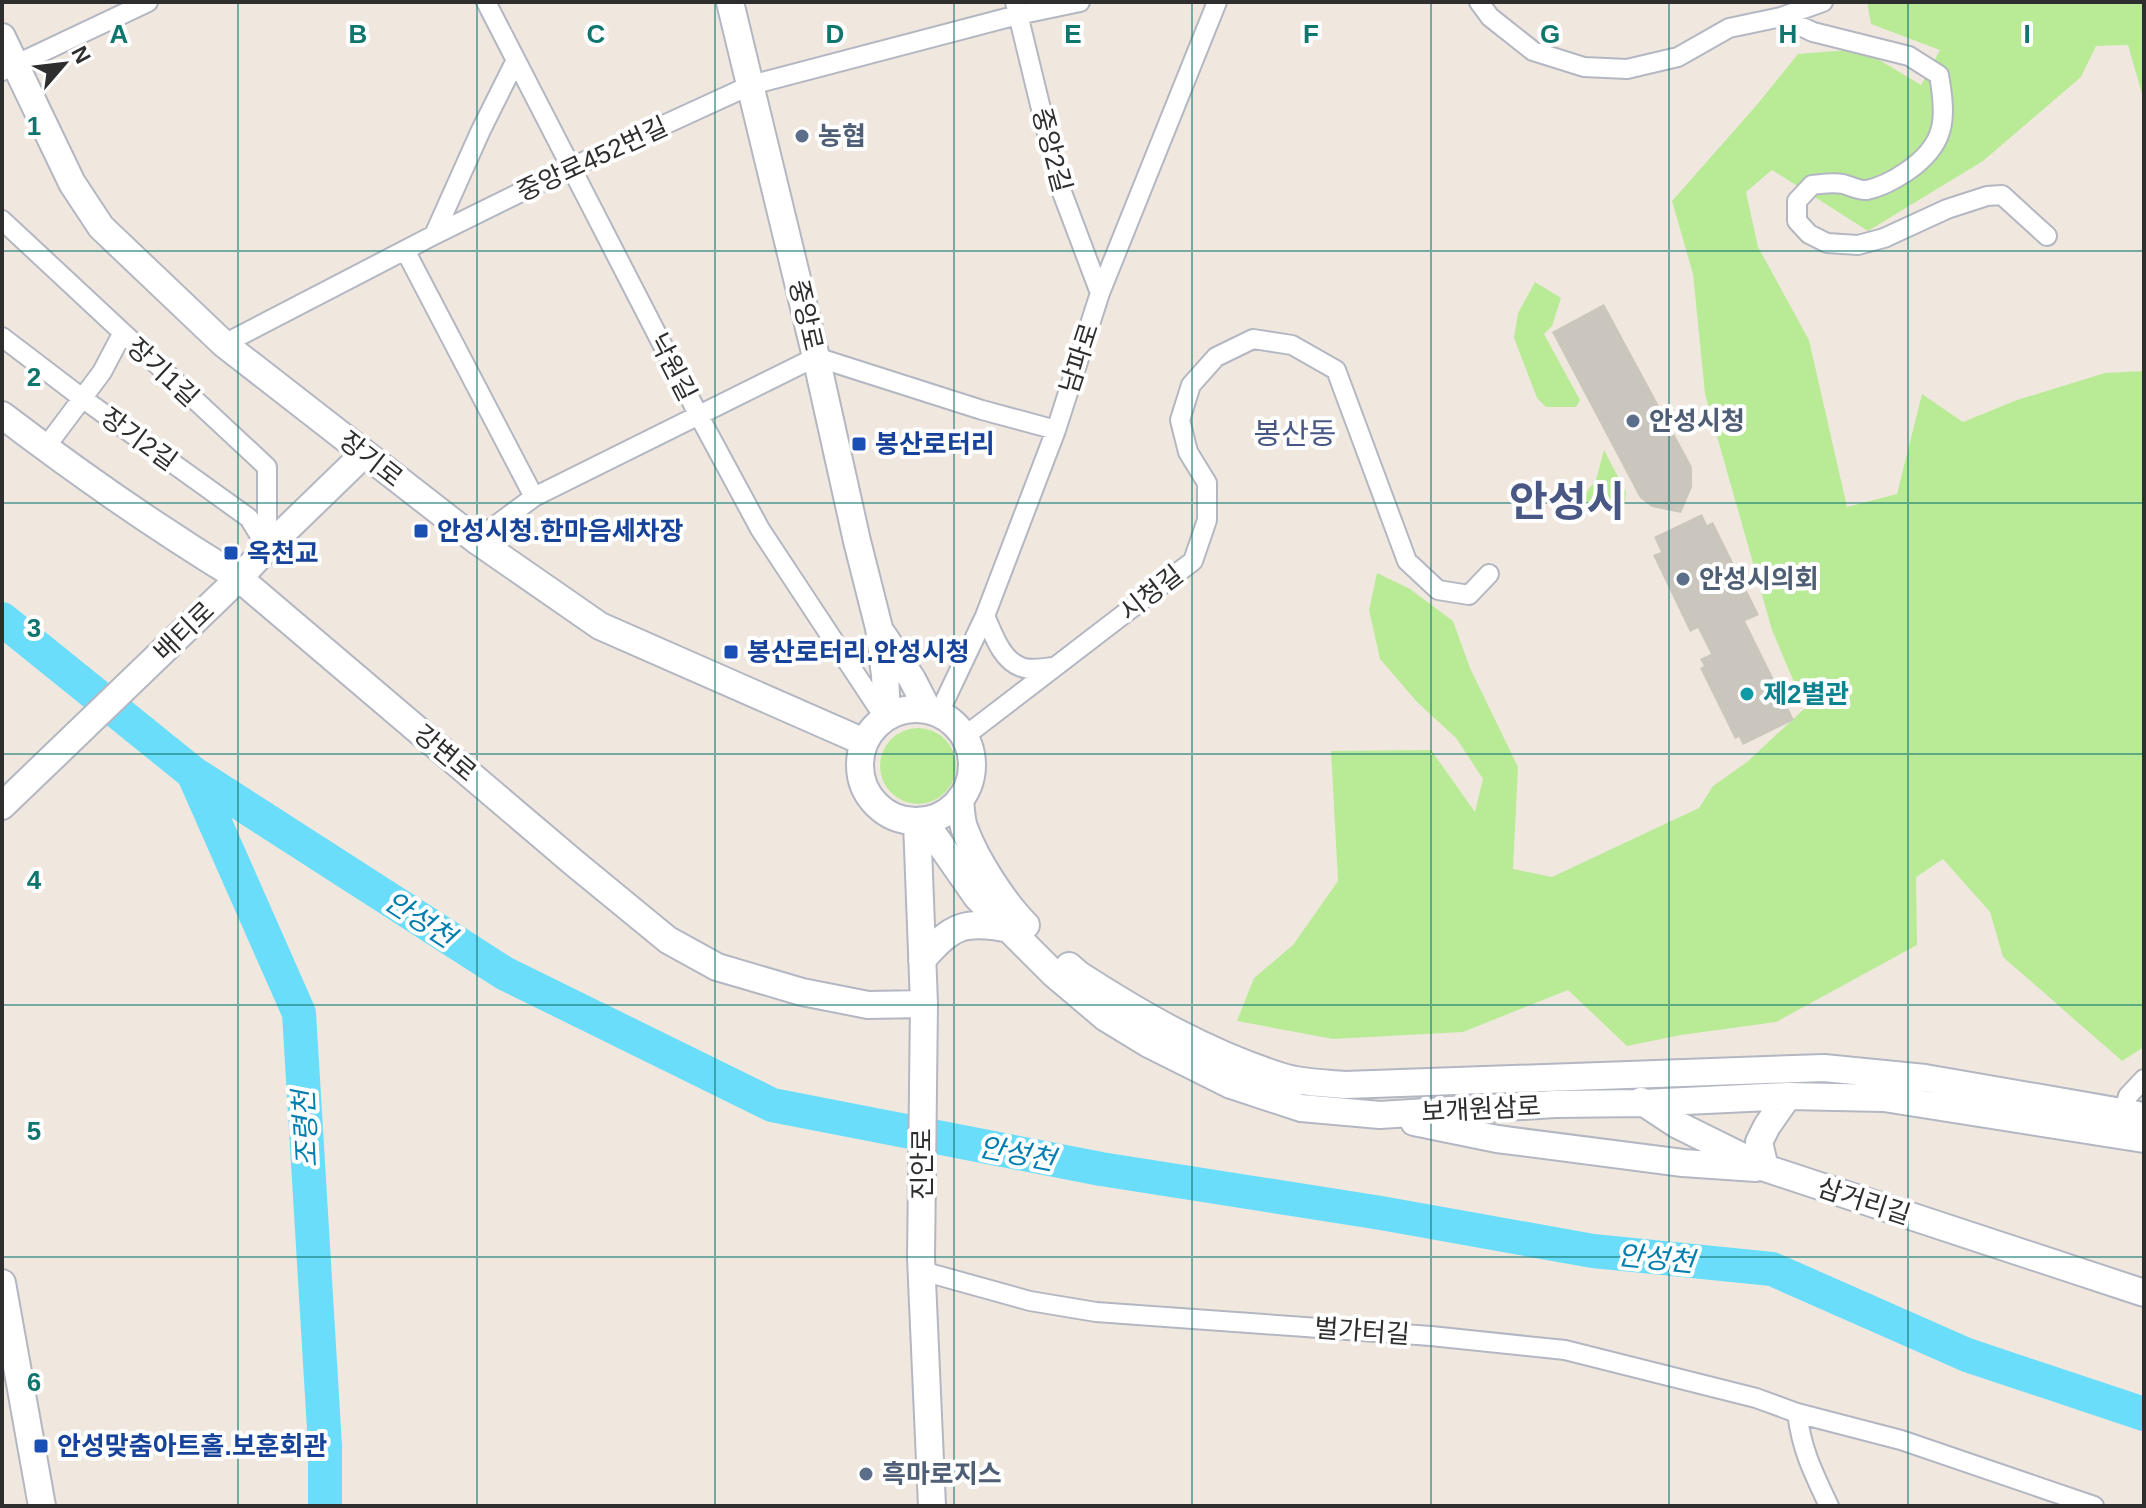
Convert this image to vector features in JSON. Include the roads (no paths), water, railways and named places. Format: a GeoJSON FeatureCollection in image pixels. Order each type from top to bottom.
{"type":"FeatureCollection","features":[{"type":"Feature","properties":{"kind":"main road","name":"중앙로"},"geometry":{"type":"LineString","coordinates":[[730,2],[879,628],[886,716]]}},
{"type":"Feature","properties":{"kind":"main road","name":"장기로"},"geometry":{"type":"LineString","coordinates":[[2,37],[9,68],[72,183],[101,227],[224,344],[476,540],[600,626],[864,742]]}},
{"type":"Feature","properties":{"kind":"main road","name":"강변로"},"geometry":{"type":"LineString","coordinates":[[2,415],[234,583],[668,940],[717,967],[802,992],[868,1005],[924,1004]]}},
{"type":"Feature","properties":{"kind":"main road","name":"배티로"},"geometry":{"type":"LineString","coordinates":[[2,806],[364,454]]}},
{"type":"Feature","properties":{"kind":"main road","name":"중앙로"},"geometry":{"type":"LineString","coordinates":[[879,628],[933,711]]}},
{"type":"Feature","properties":{"kind":"main road"},"geometry":{"type":"LineString","coordinates":[[906,709],[933,711],[954,722],[965,736],[972,755],[972,774],[966,793],[953,808],[937,818],[920,821],[898,819],[881,809],[868,794],[861,778],[859,760],[864,742],[873,727],[886,716],[906,709]]}},
{"type":"Feature","properties":{"kind":"main road","name":"보개원삼로"},"geometry":{"type":"LineString","coordinates":[[960,799],[963,828],[983,866],[1017,916],[1078,974],[1144,1017],[1202,1047],[1286,1078],[1345,1085],[1824,1068],[1925,1078],[2133,1126]]}},
{"type":"Feature","properties":{"kind":"main road","name":"진안로"},"geometry":{"type":"LineString","coordinates":[[920,821],[924,1004],[922,1265],[932,1506]]}},
{"type":"Feature","properties":{"kind":"main road","name":"보개원삼로"},"geometry":{"type":"LineString","coordinates":[[920,821],[977,897],[1054,974],[1106,1018],[1147,1043],[1231,1085],[1301,1108],[1380,1115],[1555,1104],[1788,1096],[1884,1098],[2133,1126]]}},
{"type":"Feature","properties":{"kind":"main road"},"geometry":{"type":"LineString","coordinates":[[922,960],[943,936],[966,925],[1010,929]]}},
{"type":"Feature","properties":{"kind":"main road","name":"삼거리길"},"geometry":{"type":"LineString","coordinates":[[1599,1075],[1676,1124],[1765,1168],[2144,1293]]}},
{"type":"Feature","properties":{"kind":"main road"},"geometry":{"type":"LineString","coordinates":[[1380,1115],[1497,1139],[1713,1166],[1765,1168],[1759,1142],[1788,1096]]}},
{"type":"Feature","properties":{"kind":"main road"},"geometry":{"type":"LineString","coordinates":[[2,1283],[42,1506]]}},
{"type":"Feature","properties":{"kind":"street"},"geometry":{"type":"LineString","coordinates":[[9,68],[148,2]]}},
{"type":"Feature","properties":{"kind":"street","name":"낙원길"},"geometry":{"type":"LineString","coordinates":[[486,2],[760,529],[886,716]]}},
{"type":"Feature","properties":{"kind":"street","name":"중앙로452번길"},"geometry":{"type":"LineString","coordinates":[[224,344],[570,168],[751,85],[1016,8],[1080,2]]}},
{"type":"Feature","properties":{"kind":"street","name":"남파로"},"geometry":{"type":"LineString","coordinates":[[933,711],[985,616],[1056,430],[1100,293],[1217,2]]}},
{"type":"Feature","properties":{"kind":"street"},"geometry":{"type":"LineString","coordinates":[[1479,2],[1490,17],[1533,51],[1584,67],[1627,69],[1678,57],[1729,28],[1781,17],[1823,2]]}},
{"type":"Feature","properties":{"kind":"street","name":"중앙2길"},"geometry":{"type":"LineString","coordinates":[[1016,8],[1060,187],[1100,293]]}},
{"type":"Feature","properties":{"kind":"street"},"geometry":{"type":"LineString","coordinates":[[1781,17],[1813,32],[1909,56],[1939,75],[1943,95],[1944,116],[1939,137],[1923,161],[1893,182],[1864,191],[1840,183],[1812,185],[1797,201],[1797,221],[1809,234],[1827,243],[1858,245],[1884,238],[1947,209],[1987,196],[2002,195],[2047,236]]}},
{"type":"Feature","properties":{"kind":"street"},"geometry":{"type":"LineString","coordinates":[[434,235],[516,60]]}},
{"type":"Feature","properties":{"kind":"street","name":"장기1길"},"geometry":{"type":"LineString","coordinates":[[2,220],[267,467],[267,548]]}},
{"type":"Feature","properties":{"kind":"street"},"geometry":{"type":"LineString","coordinates":[[405,250],[534,497]]}},
{"type":"Feature","properties":{"kind":"street"},"geometry":{"type":"LineString","coordinates":[[45,448],[102,372],[122,334]]}},
{"type":"Feature","properties":{"kind":"street","name":"장기2길"},"geometry":{"type":"LineString","coordinates":[[2,337],[249,518],[267,548]]}},
{"type":"Feature","properties":{"kind":"street","name":"시청길"},"geometry":{"type":"LineString","coordinates":[[965,736],[1193,561],[1207,520],[1207,483],[1188,452],[1180,420],[1191,385],[1216,357],[1253,339],[1292,345],[1336,370],[1407,561],[1438,590],[1469,595],[1489,574]]}},
{"type":"Feature","properties":{"kind":"street"},"geometry":{"type":"LineString","coordinates":[[476,540],[534,497],[816,357],[1056,430]]}},
{"type":"Feature","properties":{"kind":"street"},"geometry":{"type":"LineString","coordinates":[[985,616],[1007,658],[1019,667],[1056,666]]}},
{"type":"Feature","properties":{"kind":"street"},"geometry":{"type":"LineString","coordinates":[[2133,1126],[2128,1096],[2144,1079]]}},
{"type":"Feature","properties":{"kind":"street","name":"벌가터길"},"geometry":{"type":"LineString","coordinates":[[922,1265],[1030,1301],[1096,1312],[1431,1336],[1565,1350],[1756,1398],[1797,1413],[1901,1440],[2094,1506]]}},
{"type":"Feature","properties":{"kind":"street"},"geometry":{"type":"LineString","coordinates":[[1797,1413],[1807,1459],[1829,1506]]}},
{"type":"Feature","properties":{"kind":"waterway","name":"안성천"},"geometry":{"type":"LineString","coordinates":[[2,619],[193,773],[504,973],[772,1105],[1101,1169],[1381,1213],[1593,1251],[1772,1269],[1967,1355],[2144,1414]]}},
{"type":"Feature","properties":{"kind":"waterway","name":"조령천"},"geometry":{"type":"LineString","coordinates":[[193,773],[299,1013],[325,1446],[325,1506]]}},
{"type":"Feature","properties":{"kind":"place","name":"농협"},"geometry":{"type":"Point","coordinates":[802,136]}},
{"type":"Feature","properties":{"kind":"place","name":"안성시청"},"geometry":{"type":"Point","coordinates":[1633,421]}},
{"type":"Feature","properties":{"kind":"place","name":"봉산로터리"},"geometry":{"type":"Point","coordinates":[859,444]}},
{"type":"Feature","properties":{"kind":"place","name":"안성시청.한마음세차장"},"geometry":{"type":"Point","coordinates":[421,531]}},
{"type":"Feature","properties":{"kind":"place","name":"옥천교"},"geometry":{"type":"Point","coordinates":[231,553]}},
{"type":"Feature","properties":{"kind":"place","name":"안성시의회"},"geometry":{"type":"Point","coordinates":[1683,579]}},
{"type":"Feature","properties":{"kind":"place","name":"봉산로터리.안성시청"},"geometry":{"type":"Point","coordinates":[731,652]}},
{"type":"Feature","properties":{"kind":"place","name":"제2별관"},"geometry":{"type":"Point","coordinates":[1747,694]}},
{"type":"Feature","properties":{"kind":"place","name":"안성맞춤아트홀.보훈회관"},"geometry":{"type":"Point","coordinates":[41,1446]}},
{"type":"Feature","properties":{"kind":"place","name":"흑마로지스"},"geometry":{"type":"Point","coordinates":[866,1474]}},
{"type":"Feature","properties":{"kind":"district","name":"봉산동"},"geometry":{"type":"Point","coordinates":[1295,434]}},
{"type":"Feature","properties":{"kind":"district","name":"안성시"},"geometry":{"type":"Point","coordinates":[1567,501]}}]}
